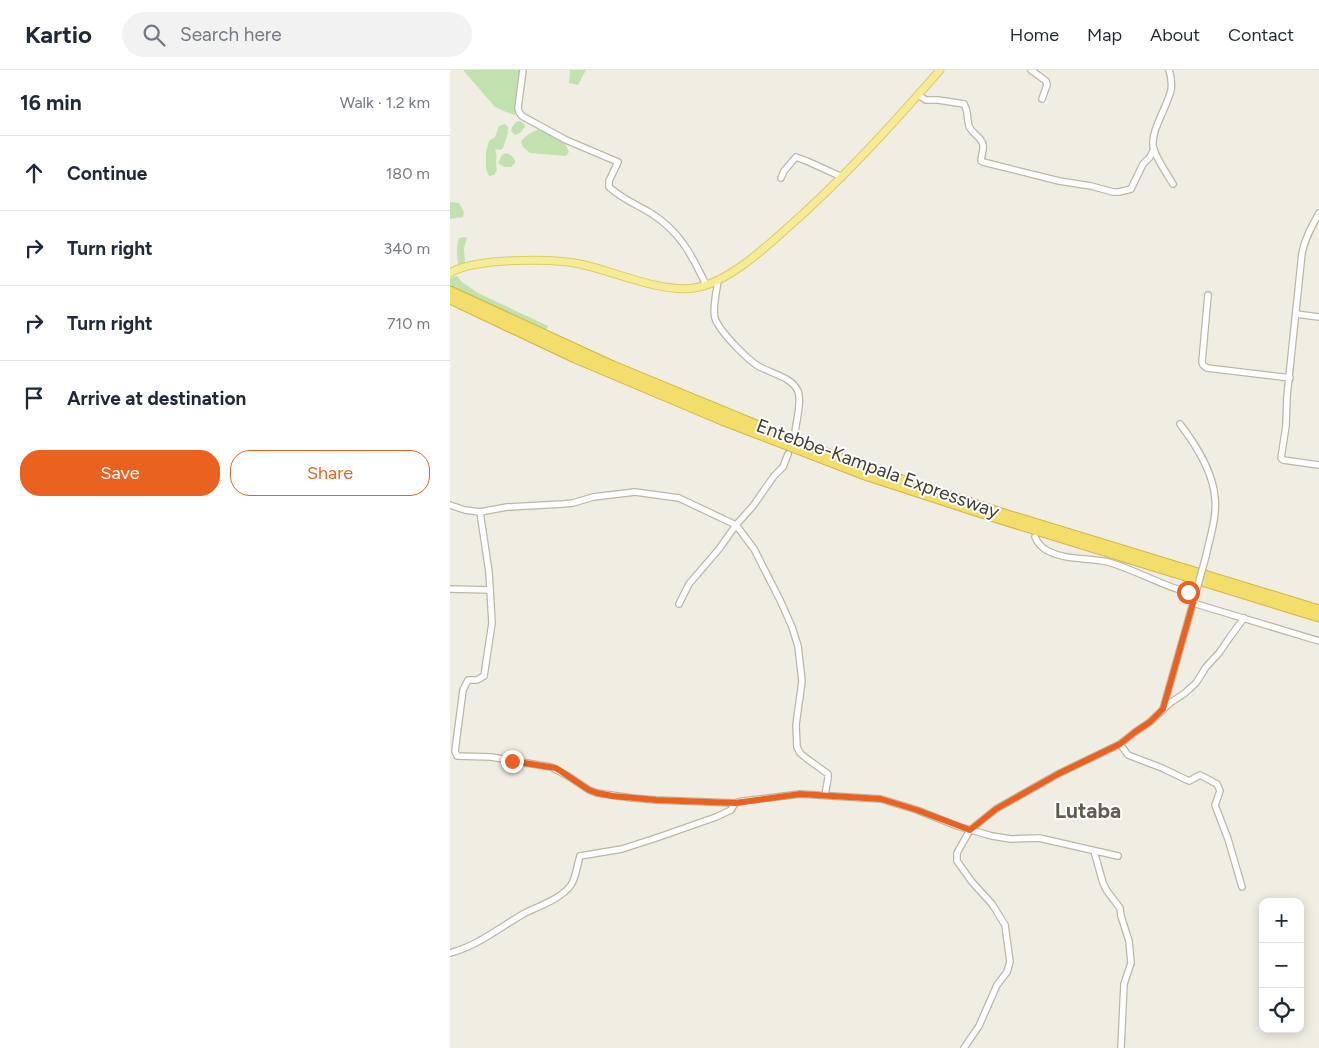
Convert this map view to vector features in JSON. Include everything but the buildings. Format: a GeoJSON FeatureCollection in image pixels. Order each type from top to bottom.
{"type":"FeatureCollection","features":[{"type":"Feature","properties":{"kind":"highway","name":"Entebbe-Kampala Expressway"},"geometry":{"type":"LineString","coordinates":[[450,291],[612,366],[812,448],[992,510],[1319,610]]}},
{"type":"Feature","properties":{"kind":"highway","name":"Entebbe-Kampala Expressway"},"geometry":{"type":"LineString","coordinates":[[450,299],[575,358],[722,420],[868,476],[994,517],[1319,617]]}},
{"type":"Feature","properties":{"kind":"main road"},"geometry":{"type":"LineString","coordinates":[[452,271],[473,265],[496,262],[553,261],[580,264],[669,287],[694,288],[706,285],[742,266],[816,203],[940,70]]}},
{"type":"Feature","properties":{"kind":"street"},"geometry":{"type":"LineString","coordinates":[[523,70],[518,108],[522,116],[566,140],[618,162],[609,181],[609,187],[618,195],[665,223],[675,232],[695,261],[706,285]]}},
{"type":"Feature","properties":{"kind":"street"},"geometry":{"type":"LineString","coordinates":[[1031,70],[1046,81],[1047,85],[1042,98]]}},
{"type":"Feature","properties":{"kind":"street"},"geometry":{"type":"LineString","coordinates":[[1169,70],[1171,90],[1153,141],[1154,149],[1173,184]]}},
{"type":"Feature","properties":{"kind":"street"},"geometry":{"type":"LineString","coordinates":[[918,95],[926,100],[938,100],[964,104],[966,106],[969,126],[983,142],[982,162],[1059,181],[1113,192],[1126,191],[1131,189],[1143,164],[1150,157],[1154,149]]}},
{"type":"Feature","properties":{"kind":"street"},"geometry":{"type":"LineString","coordinates":[[781,178],[784,171],[796,158],[842,177]]}},
{"type":"Feature","properties":{"kind":"street"},"geometry":{"type":"LineString","coordinates":[[1319,214],[1304,243],[1286,426],[1281,458],[1283,460],[1319,465]]}},
{"type":"Feature","properties":{"kind":"street"},"geometry":{"type":"LineString","coordinates":[[718,280],[714,316],[722,330],[750,361],[787,379],[798,392],[795,433]]}},
{"type":"Feature","properties":{"kind":"street"},"geometry":{"type":"LineString","coordinates":[[1208,295],[1203,366],[1290,378]]}},
{"type":"Feature","properties":{"kind":"street"},"geometry":{"type":"LineString","coordinates":[[1296,314],[1319,317]]}},
{"type":"Feature","properties":{"kind":"street"},"geometry":{"type":"LineString","coordinates":[[1163,709],[1206,556],[1215,512],[1215,497],[1208,470],[1189,435],[1180,424]]}},
{"type":"Feature","properties":{"kind":"street"},"geometry":{"type":"LineString","coordinates":[[679,604],[689,584],[783,467],[788,454]]}},
{"type":"Feature","properties":{"kind":"street"},"geometry":{"type":"LineString","coordinates":[[450,505],[480,512],[507,507],[573,503],[593,497],[635,492],[679,498],[736,525],[754,550],[792,627],[798,646],[802,681],[796,725],[797,748],[800,753],[828,774],[825,795]]}},
{"type":"Feature","properties":{"kind":"street"},"geometry":{"type":"LineString","coordinates":[[480,512],[487,559],[492,623],[484,676],[477,680],[468,680],[465,685],[457,738],[457,756],[491,757],[556,768],[589,790],[605,795],[648,800],[735,803],[800,794],[881,799],[970,830],[1011,839],[1039,838],[1118,856]]}},
{"type":"Feature","properties":{"kind":"street"},"geometry":{"type":"LineString","coordinates":[[1035,538],[1042,548],[1053,553],[1072,558],[1106,562],[1127,568],[1176,589],[1188,592],[1193,603],[1319,641]]}},
{"type":"Feature","properties":{"kind":"street"},"geometry":{"type":"LineString","coordinates":[[450,589],[490,590]]}},
{"type":"Feature","properties":{"kind":"street"},"geometry":{"type":"LineString","coordinates":[[964,1048],[979,1026],[997,985],[1007,972],[1010,962],[1005,925],[992,904],[972,882],[957,861],[957,853],[970,830],[996,809],[1058,774],[1120,744],[1150,722],[1163,709],[1196,684],[1244,618]]}},
{"type":"Feature","properties":{"kind":"street"},"geometry":{"type":"LineString","coordinates":[[1120,744],[1128,755],[1188,780],[1200,775],[1217,784],[1220,791],[1216,805],[1242,887]]}},
{"type":"Feature","properties":{"kind":"street"},"geometry":{"type":"LineString","coordinates":[[450,954],[472,946],[526,913],[547,904],[567,889],[574,880],[580,856],[622,849],[659,837],[716,817],[730,810],[735,803]]}},
{"type":"Feature","properties":{"kind":"street"},"geometry":{"type":"LineString","coordinates":[[1094,851],[1102,882],[1120,908],[1129,941],[1131,963],[1124,984],[1121,1048]]}},
{"type":"Feature","properties":{"kind":"green space"},"geometry":{"type":"Polygon","coordinates":[[[463,70],[520,70],[515,115],[495,107],[463,70]]]}},
{"type":"Feature","properties":{"kind":"green space"},"geometry":{"type":"Polygon","coordinates":[[[570,70],[586,70],[578,85],[569,83],[570,70]]]}},
{"type":"Feature","properties":{"kind":"green space"},"geometry":{"type":"Polygon","coordinates":[[[520,121],[525,127],[520,133],[515,135],[511,131],[512,127],[516,122],[520,121]]]}},
{"type":"Feature","properties":{"kind":"green space"},"geometry":{"type":"Polygon","coordinates":[[[505,124],[508,127],[508,133],[503,148],[500,150],[495,149],[497,170],[494,175],[489,176],[486,169],[486,151],[489,141],[495,137],[499,126],[505,124]]]}},
{"type":"Feature","properties":{"kind":"green space"},"geometry":{"type":"Polygon","coordinates":[[[540,129],[564,143],[569,152],[566,156],[530,153],[523,147],[521,142],[524,138],[540,129]]]}},
{"type":"Feature","properties":{"kind":"green space"},"geometry":{"type":"Polygon","coordinates":[[[507,153],[515,160],[511,167],[504,167],[498,163],[502,155],[507,153]]]}},
{"type":"Feature","properties":{"kind":"green space"},"geometry":{"type":"Polygon","coordinates":[[[450,202],[459,203],[464,212],[463,217],[450,219],[450,202]]]}},
{"type":"Feature","properties":{"kind":"green space"},"geometry":{"type":"Polygon","coordinates":[[[459,238],[467,238],[464,248],[465,264],[458,265],[458,241],[459,238]]]}},
{"type":"Feature","properties":{"kind":"green space"},"geometry":{"type":"Polygon","coordinates":[[[457,276],[462,282],[478,293],[548,326],[546,331],[450,288],[450,278],[457,276]]]}},
{"type":"Feature","properties":{"kind":"district","name":"Lutaba"},"geometry":{"type":"Point","coordinates":[1088,811]}},
{"type":"Feature","properties":{"kind":"route"},"geometry":{"type":"LineString","coordinates":[[512,761],[556,768],[589,790],[613,796],[656,800],[735,803],[800,794],[881,799],[970,830],[996,809],[1058,774],[1120,744],[1150,722],[1163,709],[1193,603],[1188,592]]}}]}
